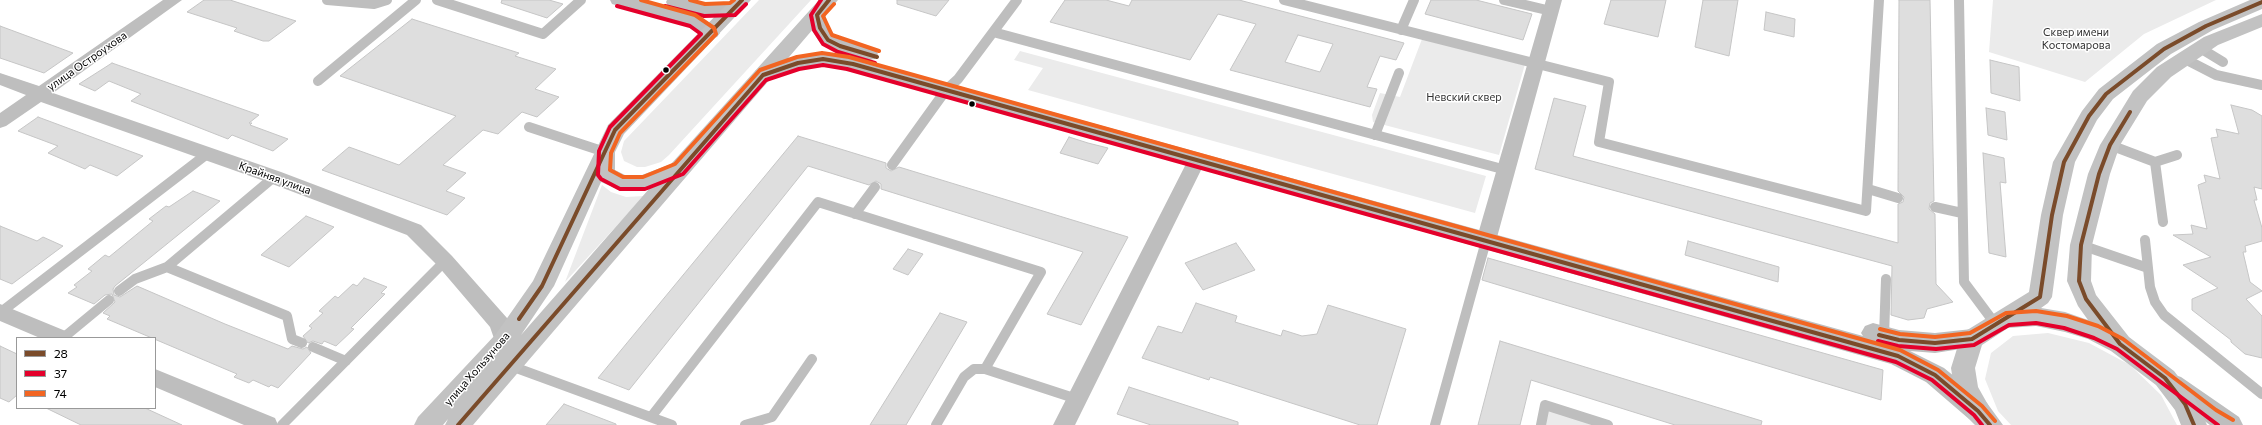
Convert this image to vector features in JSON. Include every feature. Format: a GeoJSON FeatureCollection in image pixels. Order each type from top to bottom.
{"type":"FeatureCollection","features":[{"type":"Feature","properties":{"kind":"main road"},"geometry":{"type":"LineString","coordinates":[[1984,418],[1966,387],[1963,368],[1972,339],[2040,297],[2052,215],[2064,162],[2089,116],[2106,94],[2170,46],[2206,26],[2262,2]]}},
{"type":"Feature","properties":{"kind":"main road","name":"улица Хользунова"},"geometry":{"type":"LineString","coordinates":[[427,425],[504,341],[542,286],[615,130],[737,5]]}},
{"type":"Feature","properties":{"kind":"main road","name":"улица Хользунова"},"geometry":{"type":"LineString","coordinates":[[458,425],[679,170],[823,7]]}},
{"type":"Feature","properties":{"kind":"main road"},"geometry":{"type":"LineString","coordinates":[[2120,344],[2086,299],[2079,282],[2081,245],[2099,174],[2110,145],[2140,96],[2164,72],[2211,41],[2262,20]]}},
{"type":"Feature","properties":{"kind":"main road"},"geometry":{"type":"LineString","coordinates":[[605,152],[604,174],[622,183],[644,184],[679,170]]}},
{"type":"Feature","properties":{"kind":"main road"},"geometry":{"type":"LineString","coordinates":[[2001,322],[2036,317],[2065,322],[2096,332],[2120,344],[2165,378],[2185,404],[2194,425]]}},
{"type":"Feature","properties":{"kind":"street","name":"улица Остроухова"},"geometry":{"type":"LineString","coordinates":[[0,122],[174,0]]}},
{"type":"Feature","properties":{"kind":"street"},"geometry":{"type":"LineString","coordinates":[[619,0],[693,21],[710,33]]}},
{"type":"Feature","properties":{"kind":"street"},"geometry":{"type":"LineString","coordinates":[[667,0],[704,10],[737,5]]}},
{"type":"Feature","properties":{"kind":"street"},"geometry":{"type":"LineString","coordinates":[[1488,234],[1553,6]]}},
{"type":"Feature","properties":{"kind":"street"},"geometry":{"type":"LineString","coordinates":[[823,7],[820,28],[828,40],[840,46],[952,84],[1197,160],[1899,340],[1935,343],[1972,339]]}},
{"type":"Feature","properties":{"kind":"street"},"geometry":{"type":"LineString","coordinates":[[763,75],[798,63],[823,59],[952,84],[1488,234],[1898,356],[1935,375],[1984,418]]}},
{"type":"Feature","properties":{"kind":"street","name":"Крайняя улица"},"geometry":{"type":"LineString","coordinates":[[0,79],[30,89],[39,95],[274,177],[414,230],[445,261],[500,324],[504,341]]}},
{"type":"Feature","properties":{"kind":"street"},"geometry":{"type":"LineString","coordinates":[[1064,425],[1197,160]]}},
{"type":"Feature","properties":{"kind":"street"},"geometry":{"type":"LineString","coordinates":[[0,312],[60,337]]}},
{"type":"Feature","properties":{"kind":"street"},"geometry":{"type":"LineString","coordinates":[[156,378],[267,425]]}},
{"type":"Feature","properties":{"kind":"street"},"geometry":{"type":"LineString","coordinates":[[2165,378],[2213,415],[2230,425]]}},
{"type":"Feature","properties":{"kind":"lane"},"geometry":{"type":"LineString","coordinates":[[327,0],[374,4],[388,0]]}},
{"type":"Feature","properties":{"kind":"lane"},"geometry":{"type":"LineString","coordinates":[[318,81],[416,0]]}},
{"type":"Feature","properties":{"kind":"lane"},"geometry":{"type":"LineString","coordinates":[[436,0],[543,34],[581,0]]}},
{"type":"Feature","properties":{"kind":"lane"},"geometry":{"type":"LineString","coordinates":[[892,165],[1017,0]]}},
{"type":"Feature","properties":{"kind":"lane"},"geometry":{"type":"LineString","coordinates":[[1284,0],[1609,82],[1599,142],[1866,211],[1879,0]]}},
{"type":"Feature","properties":{"kind":"lane"},"geometry":{"type":"LineString","coordinates":[[1401,30],[1414,0]]}},
{"type":"Feature","properties":{"kind":"lane"},"geometry":{"type":"LineString","coordinates":[[1504,0],[1553,6]]}},
{"type":"Feature","properties":{"kind":"lane"},"geometry":{"type":"LineString","coordinates":[[1959,0],[1964,282],[2001,322]]}},
{"type":"Feature","properties":{"kind":"lane"},"geometry":{"type":"LineString","coordinates":[[993,32],[1506,170]]}},
{"type":"Feature","properties":{"kind":"lane"},"geometry":{"type":"LineString","coordinates":[[2192,53],[2223,62]]}},
{"type":"Feature","properties":{"kind":"lane"},"geometry":{"type":"LineString","coordinates":[[2192,53],[2216,75],[2262,85]]}},
{"type":"Feature","properties":{"kind":"lane"},"geometry":{"type":"LineString","coordinates":[[1375,135],[1399,74]]}},
{"type":"Feature","properties":{"kind":"lane"},"geometry":{"type":"LineString","coordinates":[[529,127],[605,152]]}},
{"type":"Feature","properties":{"kind":"lane"},"geometry":{"type":"LineString","coordinates":[[2110,145],[2155,162],[2177,155]]}},
{"type":"Feature","properties":{"kind":"lane"},"geometry":{"type":"LineString","coordinates":[[0,312],[207,154]]}},
{"type":"Feature","properties":{"kind":"lane"},"geometry":{"type":"LineString","coordinates":[[2155,162],[2163,222]]}},
{"type":"Feature","properties":{"kind":"lane"},"geometry":{"type":"LineString","coordinates":[[119,291],[135,279],[167,267],[274,177]]}},
{"type":"Feature","properties":{"kind":"lane"},"geometry":{"type":"LineString","coordinates":[[856,214],[876,187]]}},
{"type":"Feature","properties":{"kind":"lane"},"geometry":{"type":"LineString","coordinates":[[1868,189],[1898,198]]}},
{"type":"Feature","properties":{"kind":"lane"},"geometry":{"type":"LineString","coordinates":[[651,417],[818,202],[1041,272],[985,369]]}},
{"type":"Feature","properties":{"kind":"lane"},"geometry":{"type":"LineString","coordinates":[[1935,207],[1962,213]]}},
{"type":"Feature","properties":{"kind":"lane"},"geometry":{"type":"LineString","coordinates":[[1435,425],[1488,234]]}},
{"type":"Feature","properties":{"kind":"lane"},"geometry":{"type":"LineString","coordinates":[[2145,240],[2150,287],[2155,302],[2164,315],[2262,394]]}},
{"type":"Feature","properties":{"kind":"lane"},"geometry":{"type":"LineString","coordinates":[[2081,245],[2148,268]]}},
{"type":"Feature","properties":{"kind":"lane"},"geometry":{"type":"LineString","coordinates":[[282,425],[445,261]]}},
{"type":"Feature","properties":{"kind":"lane"},"geometry":{"type":"LineString","coordinates":[[167,267],[287,316],[292,339],[302,343]]}},
{"type":"Feature","properties":{"kind":"lane"},"geometry":{"type":"LineString","coordinates":[[1884,336],[1886,279]]}},
{"type":"Feature","properties":{"kind":"lane"},"geometry":{"type":"LineString","coordinates":[[63,337],[109,300]]}},
{"type":"Feature","properties":{"kind":"lane"},"geometry":{"type":"LineString","coordinates":[[313,347],[346,361]]}},
{"type":"Feature","properties":{"kind":"lane"},"geometry":{"type":"LineString","coordinates":[[745,425],[772,417],[812,359]]}},
{"type":"Feature","properties":{"kind":"lane"},"geometry":{"type":"LineString","coordinates":[[510,366],[672,425]]}},
{"type":"Feature","properties":{"kind":"lane"},"geometry":{"type":"LineString","coordinates":[[936,425],[964,377],[974,369],[985,369],[1077,399]]}},
{"type":"Feature","properties":{"kind":"lane"},"geometry":{"type":"LineString","coordinates":[[1541,425],[1545,405],[1608,425]]}},
{"type":"Feature","properties":{"kind":"green space"},"geometry":{"type":"Polygon","coordinates":[[[759,0],[811,0],[661,162],[645,167],[637,167],[624,161],[621,152],[624,141],[759,0]]]}},
{"type":"Feature","properties":{"kind":"green space","name":"Сквер имени Костомарова"},"geometry":{"type":"Polygon","coordinates":[[[1993,0],[2216,0],[2144,34],[2085,82],[1989,52],[1993,0]]]}},
{"type":"Feature","properties":{"kind":"green space","name":"Невский сквер"},"geometry":{"type":"Polygon","coordinates":[[[1422,39],[1525,64],[1499,155],[1373,122],[1372,115],[1380,93],[1400,97],[1422,39]]]}},
{"type":"Feature","properties":{"kind":"green space"},"geometry":{"type":"Polygon","coordinates":[[[1020,51],[1486,176],[1475,213],[1028,90],[1043,68],[1014,60],[1020,51]]]}},
{"type":"Feature","properties":{"kind":"green space"},"geometry":{"type":"Polygon","coordinates":[[[602,185],[611,192],[626,197],[644,196],[565,282],[602,185]]]}},
{"type":"Feature","properties":{"kind":"green space"},"geometry":{"type":"Polygon","coordinates":[[[2048,333],[2089,343],[2130,365],[2161,395],[2177,425],[2011,425],[1998,411],[1985,379],[1991,353],[2013,336],[2048,333]]]}},
{"type":"Feature","properties":{"kind":"green space"},"geometry":{"type":"Polygon","coordinates":[[[1545,405],[1608,425],[1541,425],[1545,405]]]}},
{"type":"Feature","properties":{"kind":"building"},"geometry":{"type":"Polygon","coordinates":[[[204,0],[230,0],[296,21],[269,41],[263,41],[234,31],[237,28],[187,12],[204,0]]]}},
{"type":"Feature","properties":{"kind":"building"},"geometry":{"type":"Polygon","coordinates":[[[502,0],[549,0],[563,4],[547,18],[501,3],[502,0]]]}},
{"type":"Feature","properties":{"kind":"building"},"geometry":{"type":"Polygon","coordinates":[[[897,0],[949,0],[936,16],[897,4],[897,0]]]}},
{"type":"Feature","properties":{"kind":"building"},"geometry":{"type":"Polygon","coordinates":[[[1065,0],[1106,0],[1129,6],[1132,0],[1239,0],[1404,43],[1396,60],[1380,56],[1367,87],[1377,89],[1370,107],[1230,70],[1256,24],[1218,14],[1190,60],[1050,22],[1065,0]],[[1298,35],[1285,62],[1320,72],[1333,44],[1298,35]]]}},
{"type":"Feature","properties":{"kind":"building"},"geometry":{"type":"Polygon","coordinates":[[[1431,0],[1476,0],[1532,14],[1523,40],[1425,14],[1431,0]]]}},
{"type":"Feature","properties":{"kind":"building"},"geometry":{"type":"Polygon","coordinates":[[[1611,0],[1666,0],[1658,37],[1604,24],[1611,0]]]}},
{"type":"Feature","properties":{"kind":"building"},"geometry":{"type":"Polygon","coordinates":[[[1703,0],[1738,0],[1729,56],[1695,47],[1703,0]]]}},
{"type":"Feature","properties":{"kind":"building"},"geometry":{"type":"Polygon","coordinates":[[[1899,0],[1930,0],[1934,201],[1930,203],[1929,209],[1935,214],[1936,284],[1953,302],[1927,309],[1924,318],[1908,320],[1891,315],[1892,266],[1535,169],[1554,98],[1586,106],[1573,156],[1898,243],[1898,204],[1903,202],[1904,197],[1898,191],[1899,0]]]}},
{"type":"Feature","properties":{"kind":"building"},"geometry":{"type":"Polygon","coordinates":[[[1766,12],[1795,19],[1794,37],[1764,30],[1766,12]]]}},
{"type":"Feature","properties":{"kind":"building"},"geometry":{"type":"Polygon","coordinates":[[[412,19],[519,53],[515,56],[556,69],[535,89],[559,97],[537,117],[522,112],[498,134],[483,130],[443,165],[466,173],[446,191],[465,198],[447,215],[322,170],[349,147],[399,165],[456,116],[340,76],[412,19]]]}},
{"type":"Feature","properties":{"kind":"building"},"geometry":{"type":"Polygon","coordinates":[[[0,26],[73,53],[44,73],[0,58],[0,26]]]}},
{"type":"Feature","properties":{"kind":"building"},"geometry":{"type":"Polygon","coordinates":[[[1990,60],[2019,67],[2020,101],[1991,93],[1990,60]]]}},
{"type":"Feature","properties":{"kind":"building"},"geometry":{"type":"Polygon","coordinates":[[[112,63],[259,115],[249,123],[252,123],[250,125],[288,139],[273,151],[232,135],[228,139],[131,101],[141,94],[109,81],[95,91],[79,84],[112,63]]]}},
{"type":"Feature","properties":{"kind":"building"},"geometry":{"type":"Polygon","coordinates":[[[2231,105],[2252,110],[2262,116],[2262,189],[2254,187],[2257,200],[2254,200],[2262,228],[2262,241],[2245,246],[2246,252],[2243,252],[2250,282],[2262,291],[2246,299],[2262,316],[2262,358],[2245,354],[2231,342],[2231,340],[2192,310],[2192,299],[2218,288],[2183,265],[2211,257],[2173,235],[2193,234],[2191,225],[2207,229],[2198,185],[2206,182],[2204,175],[2220,179],[2211,138],[2218,137],[2216,129],[2239,134],[2231,105]]]}},
{"type":"Feature","properties":{"kind":"building"},"geometry":{"type":"Polygon","coordinates":[[[1986,108],[2005,112],[2007,140],[1988,135],[1986,108]]]}},
{"type":"Feature","properties":{"kind":"building"},"geometry":{"type":"Polygon","coordinates":[[[38,117],[143,156],[117,176],[90,165],[85,169],[48,153],[58,146],[18,131],[38,117]]]}},
{"type":"Feature","properties":{"kind":"building"},"geometry":{"type":"Polygon","coordinates":[[[798,136],[886,163],[886,168],[891,171],[899,167],[1128,237],[1081,325],[1047,314],[1083,252],[881,189],[881,184],[876,181],[869,185],[808,166],[629,390],[598,378],[798,136]]]}},
{"type":"Feature","properties":{"kind":"building"},"geometry":{"type":"Polygon","coordinates":[[[1069,137],[1108,148],[1098,164],[1060,153],[1069,137]]]}},
{"type":"Feature","properties":{"kind":"building"},"geometry":{"type":"Polygon","coordinates":[[[1983,153],[2004,158],[2006,183],[2000,182],[2006,257],[1989,253],[1983,153]]]}},
{"type":"Feature","properties":{"kind":"building"},"geometry":{"type":"Polygon","coordinates":[[[193,191],[220,201],[115,286],[113,289],[114,295],[120,297],[137,286],[288,349],[292,346],[303,349],[307,347],[311,353],[278,388],[271,385],[269,387],[253,380],[249,383],[234,377],[237,374],[156,340],[156,337],[150,337],[107,319],[110,316],[103,313],[115,302],[112,294],[105,295],[94,304],[68,293],[77,287],[74,285],[92,271],[88,269],[105,255],[109,257],[153,221],[149,219],[166,206],[169,207],[193,191]]]}},
{"type":"Feature","properties":{"kind":"building"},"geometry":{"type":"Polygon","coordinates":[[[306,216],[334,227],[289,267],[261,255],[306,216]]]}},
{"type":"Feature","properties":{"kind":"building"},"geometry":{"type":"Polygon","coordinates":[[[0,226],[37,241],[43,237],[63,246],[12,284],[0,279],[0,226]]]}},
{"type":"Feature","properties":{"kind":"building"},"geometry":{"type":"Polygon","coordinates":[[[1688,241],[1779,267],[1778,282],[1685,255],[1688,241]]]}},
{"type":"Feature","properties":{"kind":"building"},"geometry":{"type":"Polygon","coordinates":[[[1236,243],[1255,270],[1203,290],[1185,263],[1236,243]]]}},
{"type":"Feature","properties":{"kind":"building"},"geometry":{"type":"Polygon","coordinates":[[[908,249],[923,254],[908,275],[893,269],[908,249]]]}},
{"type":"Feature","properties":{"kind":"building"},"geometry":{"type":"Polygon","coordinates":[[[1488,258],[1883,370],[1881,400],[1482,280],[1488,258]]]}},
{"type":"Feature","properties":{"kind":"building"},"geometry":{"type":"Polygon","coordinates":[[[364,278],[387,287],[381,293],[385,294],[351,328],[354,329],[336,346],[324,341],[322,344],[313,341],[308,343],[303,336],[312,328],[309,326],[323,313],[319,311],[335,296],[338,298],[353,284],[357,286],[364,278]]]}},
{"type":"Feature","properties":{"kind":"building"},"geometry":{"type":"Polygon","coordinates":[[[1196,303],[1237,316],[1235,322],[1281,336],[1283,330],[1302,336],[1317,334],[1328,305],[1406,329],[1377,425],[1360,425],[1210,377],[1209,380],[1142,358],[1158,326],[1182,333],[1196,303]]]}},
{"type":"Feature","properties":{"kind":"building"},"geometry":{"type":"Polygon","coordinates":[[[940,313],[967,322],[906,425],[870,425],[940,313]]]}},
{"type":"Feature","properties":{"kind":"building"},"geometry":{"type":"Polygon","coordinates":[[[1500,341],[1762,421],[1761,425],[1675,425],[1531,380],[1520,425],[1478,425],[1500,341]]]}},
{"type":"Feature","properties":{"kind":"building"},"geometry":{"type":"Polygon","coordinates":[[[0,346],[16,354],[16,396],[9,402],[0,398],[0,346]]]}},
{"type":"Feature","properties":{"kind":"building"},"geometry":{"type":"Polygon","coordinates":[[[1129,387],[1238,422],[1238,425],[1151,425],[1117,414],[1129,387]]]}},
{"type":"Feature","properties":{"kind":"building"},"geometry":{"type":"Polygon","coordinates":[[[564,404],[616,424],[616,425],[546,425],[564,404]]]}},
{"type":"Feature","properties":{"kind":"building"},"geometry":{"type":"Polygon","coordinates":[[[48,409],[147,409],[182,425],[81,425],[48,409]]]}},
{"type":"Feature","properties":{"kind":"transit line","name":"74"},"geometry":{"type":"LineString","coordinates":[[641,0],[695,15],[714,28],[716,34],[620,133],[611,153],[610,170],[623,177],[643,177],[675,164],[760,70],[797,57],[822,53],[849,57],[1900,350],[1938,370],[1982,406],[1995,421]]}},
{"type":"Feature","properties":{"kind":"transit line","name":"74"},"geometry":{"type":"LineString","coordinates":[[690,0],[705,4],[730,3],[734,0]]}},
{"type":"Feature","properties":{"kind":"transit line","name":"28"},"geometry":{"type":"LineString","coordinates":[[519,319],[542,286],[615,130],[742,0]]}},
{"type":"Feature","properties":{"kind":"transit line","name":"37"},"geometry":{"type":"LineString","coordinates":[[821,0],[811,15],[814,30],[823,44],[838,52],[875,63]]}},
{"type":"Feature","properties":{"kind":"transit line","name":"28"},"geometry":{"type":"LineString","coordinates":[[829,0],[817,15],[820,28],[828,40],[840,46],[877,57]]}},
{"type":"Feature","properties":{"kind":"transit line","name":"28"},"geometry":{"type":"LineString","coordinates":[[1879,335],[1899,340],[1935,343],[1972,339],[2040,297],[2052,215],[2064,162],[2089,116],[2106,94],[2164,49],[2206,26],[2262,2]]}},
{"type":"Feature","properties":{"kind":"transit line","name":"37"},"geometry":{"type":"LineString","coordinates":[[665,6],[704,16],[735,15],[746,4]]}},
{"type":"Feature","properties":{"kind":"transit line","name":"74"},"geometry":{"type":"LineString","coordinates":[[834,4],[823,16],[826,26],[832,35],[879,51]]}},
{"type":"Feature","properties":{"kind":"transit line","name":"37"},"geometry":{"type":"LineString","coordinates":[[617,6],[690,26],[701,34],[610,127],[599,151],[598,175],[601,179],[620,189],[645,189],[683,174],[766,80],[799,69],[823,65],[847,69],[1896,362],[1932,380],[1974,415],[1982,425]]}},
{"type":"Feature","properties":{"kind":"transit line","name":"28"},"geometry":{"type":"LineString","coordinates":[[458,425],[763,75],[798,63],[823,59],[853,64],[1898,356],[1935,375],[1978,411],[1990,425]]}},
{"type":"Feature","properties":{"kind":"transit line","name":"28"},"geometry":{"type":"LineString","coordinates":[[2130,112],[2110,145],[2099,174],[2081,245],[2079,281],[2086,299],[2120,344],[2165,378],[2185,404],[2194,425]]}},
{"type":"Feature","properties":{"kind":"transit line","name":"74"},"geometry":{"type":"LineString","coordinates":[[1880,329],[1900,334],[1935,337],[1970,333],[2006,313],[2036,311],[2067,316],[2098,326],[2123,339],[2216,410],[2233,420]]}},
{"type":"Feature","properties":{"kind":"transit line","name":"37"},"geometry":{"type":"LineString","coordinates":[[1878,341],[1898,346],[1936,349],[1974,345],[2009,325],[2036,323],[2064,328],[2094,338],[2117,349],[2218,425]]}}]}
